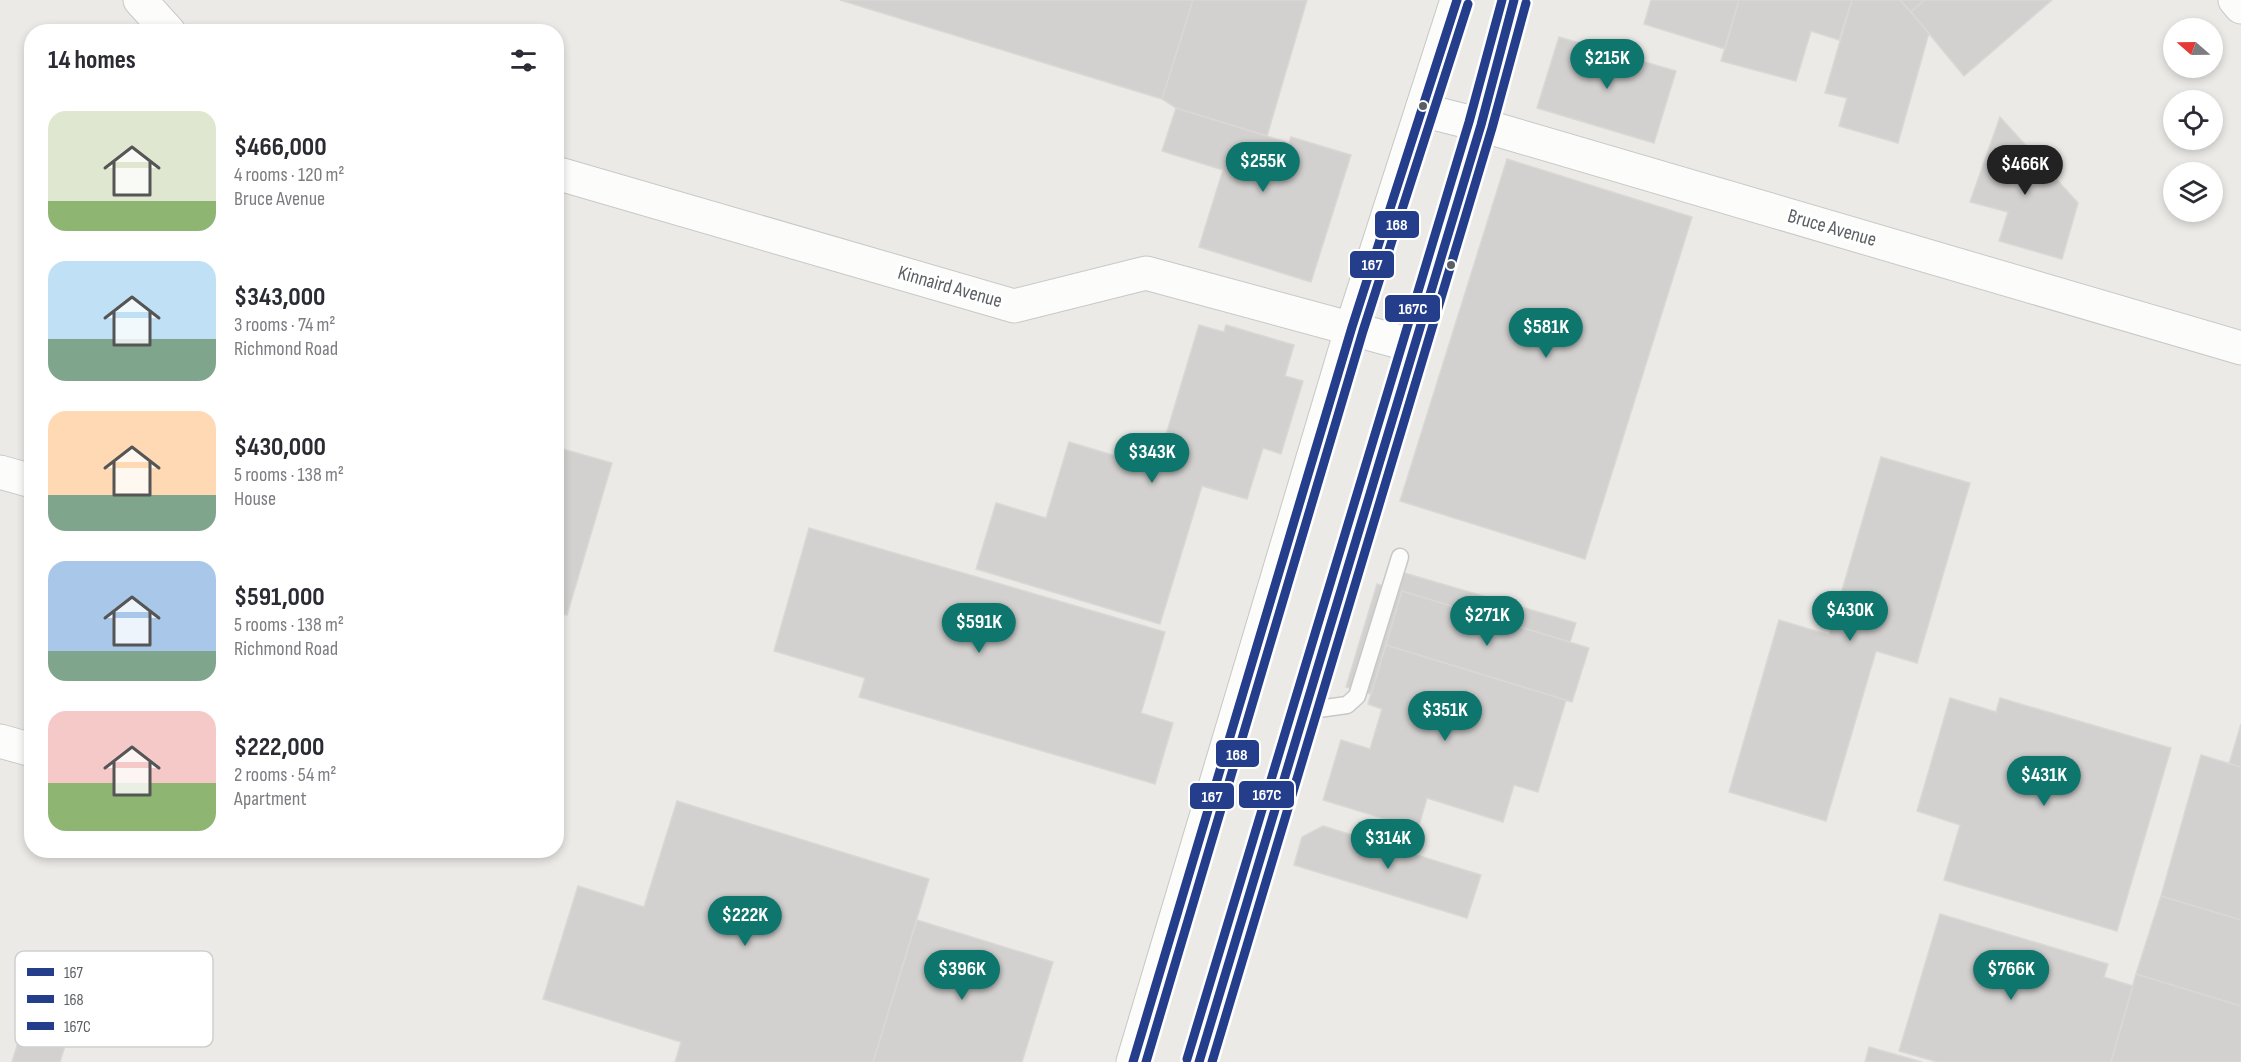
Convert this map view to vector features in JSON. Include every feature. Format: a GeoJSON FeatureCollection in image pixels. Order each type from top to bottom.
{"type":"FeatureCollection","features":[{"type":"Feature","properties":{"kind":"main road"},"geometry":{"type":"LineString","coordinates":[[140,0],[162,24]]}},
{"type":"Feature","properties":{"kind":"main road"},"geometry":{"type":"LineString","coordinates":[[1133,1062],[1352,327],[1457,0]]}},
{"type":"Feature","properties":{"kind":"main road"},"geometry":{"type":"LineString","coordinates":[[1199,1062],[1481,125],[1514,0]]}},
{"type":"Feature","properties":{"kind":"main road"},"geometry":{"type":"LineString","coordinates":[[2235,0],[2241,7]]}},
{"type":"Feature","properties":{"kind":"main road","name":"Bruce Avenue"},"geometry":{"type":"LineString","coordinates":[[1422,110],[1481,125],[2241,348]]}},
{"type":"Feature","properties":{"kind":"main road","name":"Kinnaird Avenue"},"geometry":{"type":"LineString","coordinates":[[564,175],[1014,306],[1146,273],[1352,327],[1415,346]]}},
{"type":"Feature","properties":{"kind":"main road"},"geometry":{"type":"LineString","coordinates":[[0,472],[24,479]]}},
{"type":"Feature","properties":{"kind":"main road"},"geometry":{"type":"LineString","coordinates":[[0,741],[24,748]]}},
{"type":"Feature","properties":{"kind":"lane"},"geometry":{"type":"LineString","coordinates":[[1304,711],[1347,705],[1357,696],[1400,557]]}},
{"type":"Feature","properties":{"kind":"building"},"geometry":{"type":"Polygon","coordinates":[[[840,0],[1193,0],[1162,99],[840,0]]]}},
{"type":"Feature","properties":{"kind":"building"},"geometry":{"type":"Polygon","coordinates":[[[1193,0],[1307,0],[1267,136],[1176,108],[1162,99],[1193,0]]]}},
{"type":"Feature","properties":{"kind":"building"},"geometry":{"type":"Polygon","coordinates":[[[1651,0],[1739,0],[1725,49],[1644,24],[1651,0]]]}},
{"type":"Feature","properties":{"kind":"building"},"geometry":{"type":"Polygon","coordinates":[[[1739,0],[1852,0],[1839,40],[1811,31],[1796,81],[1721,61],[1739,0]]]}},
{"type":"Feature","properties":{"kind":"building"},"geometry":{"type":"Polygon","coordinates":[[[1852,0],[1900,0],[1929,33],[1898,143],[1839,126],[1847,98],[1825,93],[1852,0]]]}},
{"type":"Feature","properties":{"kind":"building"},"geometry":{"type":"Polygon","coordinates":[[[1900,0],[1924,0],[1911,12],[1900,0]]]}},
{"type":"Feature","properties":{"kind":"building"},"geometry":{"type":"Polygon","coordinates":[[[1924,0],[2052,0],[1964,76],[1911,12],[1924,0]]]}},
{"type":"Feature","properties":{"kind":"building"},"geometry":{"type":"Polygon","coordinates":[[[1559,37],[1676,71],[1654,143],[1537,108],[1559,37]]]}},
{"type":"Feature","properties":{"kind":"building"},"geometry":{"type":"Polygon","coordinates":[[[1176,108],[1289,143],[1291,137],[1351,155],[1311,282],[1199,247],[1223,170],[1162,151],[1176,108]]]}},
{"type":"Feature","properties":{"kind":"building"},"geometry":{"type":"Polygon","coordinates":[[[2000,117],[2078,203],[2062,259],[1999,241],[2008,212],[1970,202],[2000,117]]]}},
{"type":"Feature","properties":{"kind":"building"},"geometry":{"type":"Polygon","coordinates":[[[1507,159],[1692,217],[1585,559],[1400,501],[1507,159]]]}},
{"type":"Feature","properties":{"kind":"building"},"geometry":{"type":"Polygon","coordinates":[[[1199,325],[1224,332],[1226,325],[1294,345],[1285,376],[1303,381],[1281,454],[1263,448],[1247,499],[1202,486],[1160,624],[976,569],[996,503],[1046,518],[1069,442],[1156,468],[1199,325]]]}},
{"type":"Feature","properties":{"kind":"building"},"geometry":{"type":"Polygon","coordinates":[[[564,449],[612,463],[567,615],[564,614],[564,449]]]}},
{"type":"Feature","properties":{"kind":"building"},"geometry":{"type":"Polygon","coordinates":[[[1881,457],[1970,483],[1917,663],[1876,651],[1826,821],[1729,792],[1779,620],[1829,635],[1881,457]]]}},
{"type":"Feature","properties":{"kind":"building"},"geometry":{"type":"Polygon","coordinates":[[[809,528],[1165,632],[1141,713],[1173,723],[1155,784],[859,697],[865,678],[774,651],[809,528]]]}},
{"type":"Feature","properties":{"kind":"building"},"geometry":{"type":"Polygon","coordinates":[[[1401,572],[1576,623],[1570,642],[1402,591],[1371,694],[1346,687],[1377,584],[1395,590],[1401,572]]]}},
{"type":"Feature","properties":{"kind":"building"},"geometry":{"type":"Polygon","coordinates":[[[1402,591],[1589,648],[1572,702],[1386,645],[1402,591]]]}},
{"type":"Feature","properties":{"kind":"building"},"geometry":{"type":"Polygon","coordinates":[[[1386,645],[1566,700],[1538,792],[1514,785],[1503,822],[1427,798],[1418,829],[1323,800],[1341,740],[1370,749],[1382,709],[1368,704],[1386,645]]]}},
{"type":"Feature","properties":{"kind":"building"},"geometry":{"type":"Polygon","coordinates":[[[1950,698],[1996,712],[2000,698],[2171,748],[2117,931],[1944,880],[1960,825],[1917,811],[1950,698]]]}},
{"type":"Feature","properties":{"kind":"building"},"geometry":{"type":"Polygon","coordinates":[[[2241,724],[2241,767],[2229,764],[2241,724]]]}},
{"type":"Feature","properties":{"kind":"building"},"geometry":{"type":"Polygon","coordinates":[[[2201,755],[2241,767],[2241,920],[2161,896],[2201,755]]]}},
{"type":"Feature","properties":{"kind":"building"},"geometry":{"type":"Polygon","coordinates":[[[677,801],[929,879],[873,1062],[675,1062],[681,1042],[543,999],[578,886],[644,907],[677,801]]]}},
{"type":"Feature","properties":{"kind":"building"},"geometry":{"type":"Polygon","coordinates":[[[1323,826],[1481,875],[1467,918],[1294,865],[1302,837],[1323,826]]]}},
{"type":"Feature","properties":{"kind":"building"},"geometry":{"type":"Polygon","coordinates":[[[2161,896],[2241,920],[2241,1006],[2136,974],[2161,896]]]}},
{"type":"Feature","properties":{"kind":"building"},"geometry":{"type":"Polygon","coordinates":[[[1940,914],[2108,964],[2104,977],[2133,986],[2111,1062],[1937,1062],[1899,1051],[1940,914]]]}},
{"type":"Feature","properties":{"kind":"building"},"geometry":{"type":"Polygon","coordinates":[[[917,920],[1053,962],[1022,1062],[873,1062],[917,920]]]}},
{"type":"Feature","properties":{"kind":"building"},"geometry":{"type":"Polygon","coordinates":[[[2136,974],[2241,1006],[2241,1062],[2111,1062],[2136,974]]]}},
{"type":"Feature","properties":{"kind":"building"},"geometry":{"type":"Polygon","coordinates":[[[17,1047],[65,1047],[60,1062],[12,1062],[17,1047]]]}},
{"type":"Feature","properties":{"kind":"building"},"geometry":{"type":"Polygon","coordinates":[[[1869,1047],[1922,1062],[1865,1062],[1869,1047]]]}},
{"type":"Feature","properties":{"kind":"transit line","name":"167"},"geometry":{"type":"LineString","coordinates":[[1133,1062],[1352,327],[1457,0]]}},
{"type":"Feature","properties":{"kind":"transit line","name":"167C"},"geometry":{"type":"LineString","coordinates":[[1187,1059],[1469,122],[1502,0]]}},
{"type":"Feature","properties":{"kind":"transit line","name":"167"},"geometry":{"type":"LineString","coordinates":[[1199,1062],[1481,125],[1514,0]]}},
{"type":"Feature","properties":{"kind":"transit line","name":"168"},"geometry":{"type":"LineString","coordinates":[[1212,1062],[1492,128],[1526,3]]}},
{"type":"Feature","properties":{"kind":"transit line","name":"168"},"geometry":{"type":"LineString","coordinates":[[1146,1062],[1363,331],[1468,4]]}}]}
